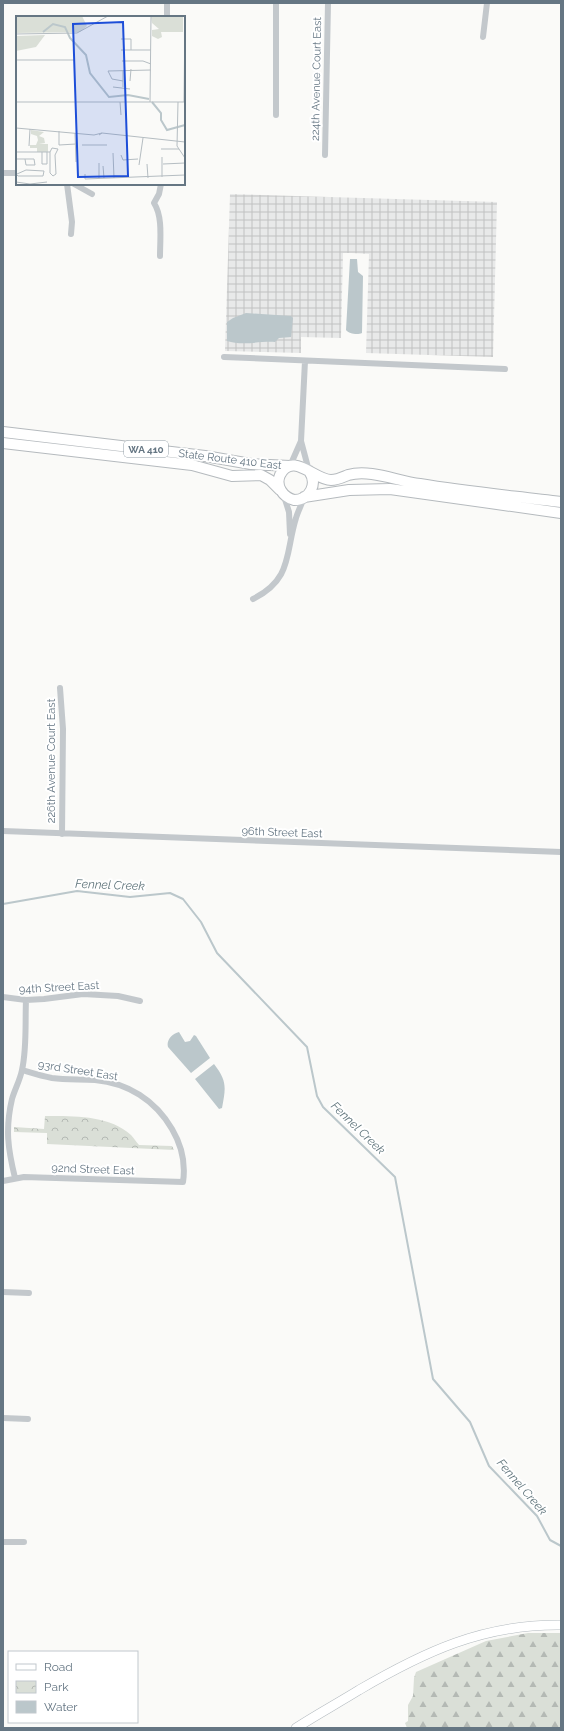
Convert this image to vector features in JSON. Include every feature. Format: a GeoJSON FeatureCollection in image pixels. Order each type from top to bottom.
{"type":"FeatureCollection","features":[{"type":"Feature","properties":{"kind":"main road","name":"State Route 410 East"},"geometry":{"type":"LineString","coordinates":[[3,432],[197,455],[251,464],[290,466]]}},
{"type":"Feature","properties":{"kind":"main road","name":"State Route 410 East"},"geometry":{"type":"LineString","coordinates":[[3,443],[192,465],[232,476],[261,474],[270,480],[282,492]]}},
{"type":"Feature","properties":{"kind":"main road","name":"WA 410"},"geometry":{"type":"LineString","coordinates":[[290,466],[298,465],[318,476],[330,480],[350,475],[373,474],[420,484],[561,502]]}},
{"type":"Feature","properties":{"kind":"main road"},"geometry":{"type":"LineString","coordinates":[[290,466],[280,475],[278,483],[282,492],[294,500],[349,490],[390,490],[561,512]]}},
{"type":"Feature","properties":{"kind":"main road"},"geometry":{"type":"LineString","coordinates":[[304,497],[309,494],[313,487],[313,478],[309,471]]}},
{"type":"Feature","properties":{"kind":"street"},"geometry":{"type":"LineString","coordinates":[[166,16],[167,3]]}},
{"type":"Feature","properties":{"kind":"street"},"geometry":{"type":"LineString","coordinates":[[276,3],[276,114]]}},
{"type":"Feature","properties":{"kind":"street","name":"224th Avenue Court East"},"geometry":{"type":"LineString","coordinates":[[325,156],[328,3]]}},
{"type":"Feature","properties":{"kind":"street"},"geometry":{"type":"LineString","coordinates":[[483,37],[487,3]]}},
{"type":"Feature","properties":{"kind":"street"},"geometry":{"type":"LineString","coordinates":[[3,173],[16,173]]}},
{"type":"Feature","properties":{"kind":"street"},"geometry":{"type":"LineString","coordinates":[[67,185],[72,222],[71,234]]}},
{"type":"Feature","properties":{"kind":"street"},"geometry":{"type":"LineString","coordinates":[[76,185],[92,194]]}},
{"type":"Feature","properties":{"kind":"street"},"geometry":{"type":"LineString","coordinates":[[160,256],[159,220],[157,208],[154,203],[159,194],[161,185]]}},
{"type":"Feature","properties":{"kind":"street"},"geometry":{"type":"LineString","coordinates":[[224,357],[505,369]]}},
{"type":"Feature","properties":{"kind":"street"},"geometry":{"type":"LineString","coordinates":[[305,361],[301,441],[309,471]]}},
{"type":"Feature","properties":{"kind":"street"},"geometry":{"type":"LineString","coordinates":[[290,466],[301,441]]}},
{"type":"Feature","properties":{"kind":"street"},"geometry":{"type":"LineString","coordinates":[[282,492],[289,512],[290,544]]}},
{"type":"Feature","properties":{"kind":"street"},"geometry":{"type":"LineString","coordinates":[[253,600],[269,589],[279,578],[286,565],[296,517],[304,497]]}},
{"type":"Feature","properties":{"kind":"street","name":"226th Avenue Court East"},"geometry":{"type":"LineString","coordinates":[[60,688],[63,729],[62,834]]}},
{"type":"Feature","properties":{"kind":"street","name":"96th Street East"},"geometry":{"type":"LineString","coordinates":[[3,831],[561,852]]}},
{"type":"Feature","properties":{"kind":"street","name":"94th Street East"},"geometry":{"type":"LineString","coordinates":[[3,997],[26,1000],[83,994],[118,996],[140,1001]]}},
{"type":"Feature","properties":{"kind":"street"},"geometry":{"type":"LineString","coordinates":[[15,1178],[8,1148],[8,1126],[12,1098],[22,1070],[26,1000]]}},
{"type":"Feature","properties":{"kind":"street","name":"93rd Street East"},"geometry":{"type":"LineString","coordinates":[[22,1070],[52,1078],[108,1082],[131,1090],[149,1101],[159,1110],[174,1133],[182,1153],[184,1170],[183,1182]]}},
{"type":"Feature","properties":{"kind":"street","name":"92nd Street East"},"geometry":{"type":"LineString","coordinates":[[3,1181],[15,1178],[183,1182]]}},
{"type":"Feature","properties":{"kind":"street"},"geometry":{"type":"LineString","coordinates":[[3,1292],[29,1293]]}},
{"type":"Feature","properties":{"kind":"street"},"geometry":{"type":"LineString","coordinates":[[3,1418],[28,1419]]}},
{"type":"Feature","properties":{"kind":"street"},"geometry":{"type":"LineString","coordinates":[[3,1542],[24,1542]]}},
{"type":"Feature","properties":{"kind":"street"},"geometry":{"type":"LineString","coordinates":[[296,1728],[398,1667],[435,1649],[484,1633],[523,1627],[561,1625]]}},
{"type":"Feature","properties":{"kind":"shaded area"},"geometry":{"type":"Polygon","coordinates":[[[230,194],[497,202],[493,357],[366,353],[369,254],[351,253],[343,253],[341,338],[301,337],[301,353],[225,351],[230,194]]]}},
{"type":"Feature","properties":{"kind":"green space"},"geometry":{"type":"Polygon","coordinates":[[[45,1116],[67,1116],[102,1120],[122,1128],[131,1135],[139,1145],[172,1146],[174,1150],[47,1144],[47,1133],[14,1132],[14,1127],[44,1129],[45,1116]]]}},
{"type":"Feature","properties":{"kind":"green space"},"geometry":{"type":"Polygon","coordinates":[[[528,1633],[561,1633],[561,1728],[407,1728],[405,1723],[408,1721],[408,1705],[413,1696],[414,1678],[416,1672],[486,1641],[528,1633]]]}},
{"type":"Feature","properties":{"kind":"water"},"geometry":{"type":"Polygon","coordinates":[[[350,259],[357,259],[358,272],[363,276],[362,333],[358,334],[351,333],[346,330],[350,259]]]}},
{"type":"Feature","properties":{"kind":"water"},"geometry":{"type":"Polygon","coordinates":[[[246,313],[291,316],[293,318],[291,337],[279,338],[275,342],[239,343],[227,341],[227,322],[246,313]]]}},
{"type":"Feature","properties":{"kind":"water"},"geometry":{"type":"Polygon","coordinates":[[[179,1032],[185,1042],[190,1041],[194,1035],[196,1036],[210,1058],[191,1073],[168,1047],[170,1038],[179,1032]]]}},
{"type":"Feature","properties":{"kind":"water"},"geometry":{"type":"Polygon","coordinates":[[[214,1064],[221,1075],[225,1089],[222,1108],[219,1109],[195,1079],[214,1064]]]}},
{"type":"Feature","properties":{"kind":"waterway","name":"Fennel Creek"},"geometry":{"type":"LineString","coordinates":[[3,904],[77,891],[130,897],[170,893],[183,899],[201,922],[217,953],[307,1047],[317,1096],[323,1107],[395,1177],[433,1379],[470,1422],[489,1466],[537,1516],[550,1540],[561,1546]]}}]}
